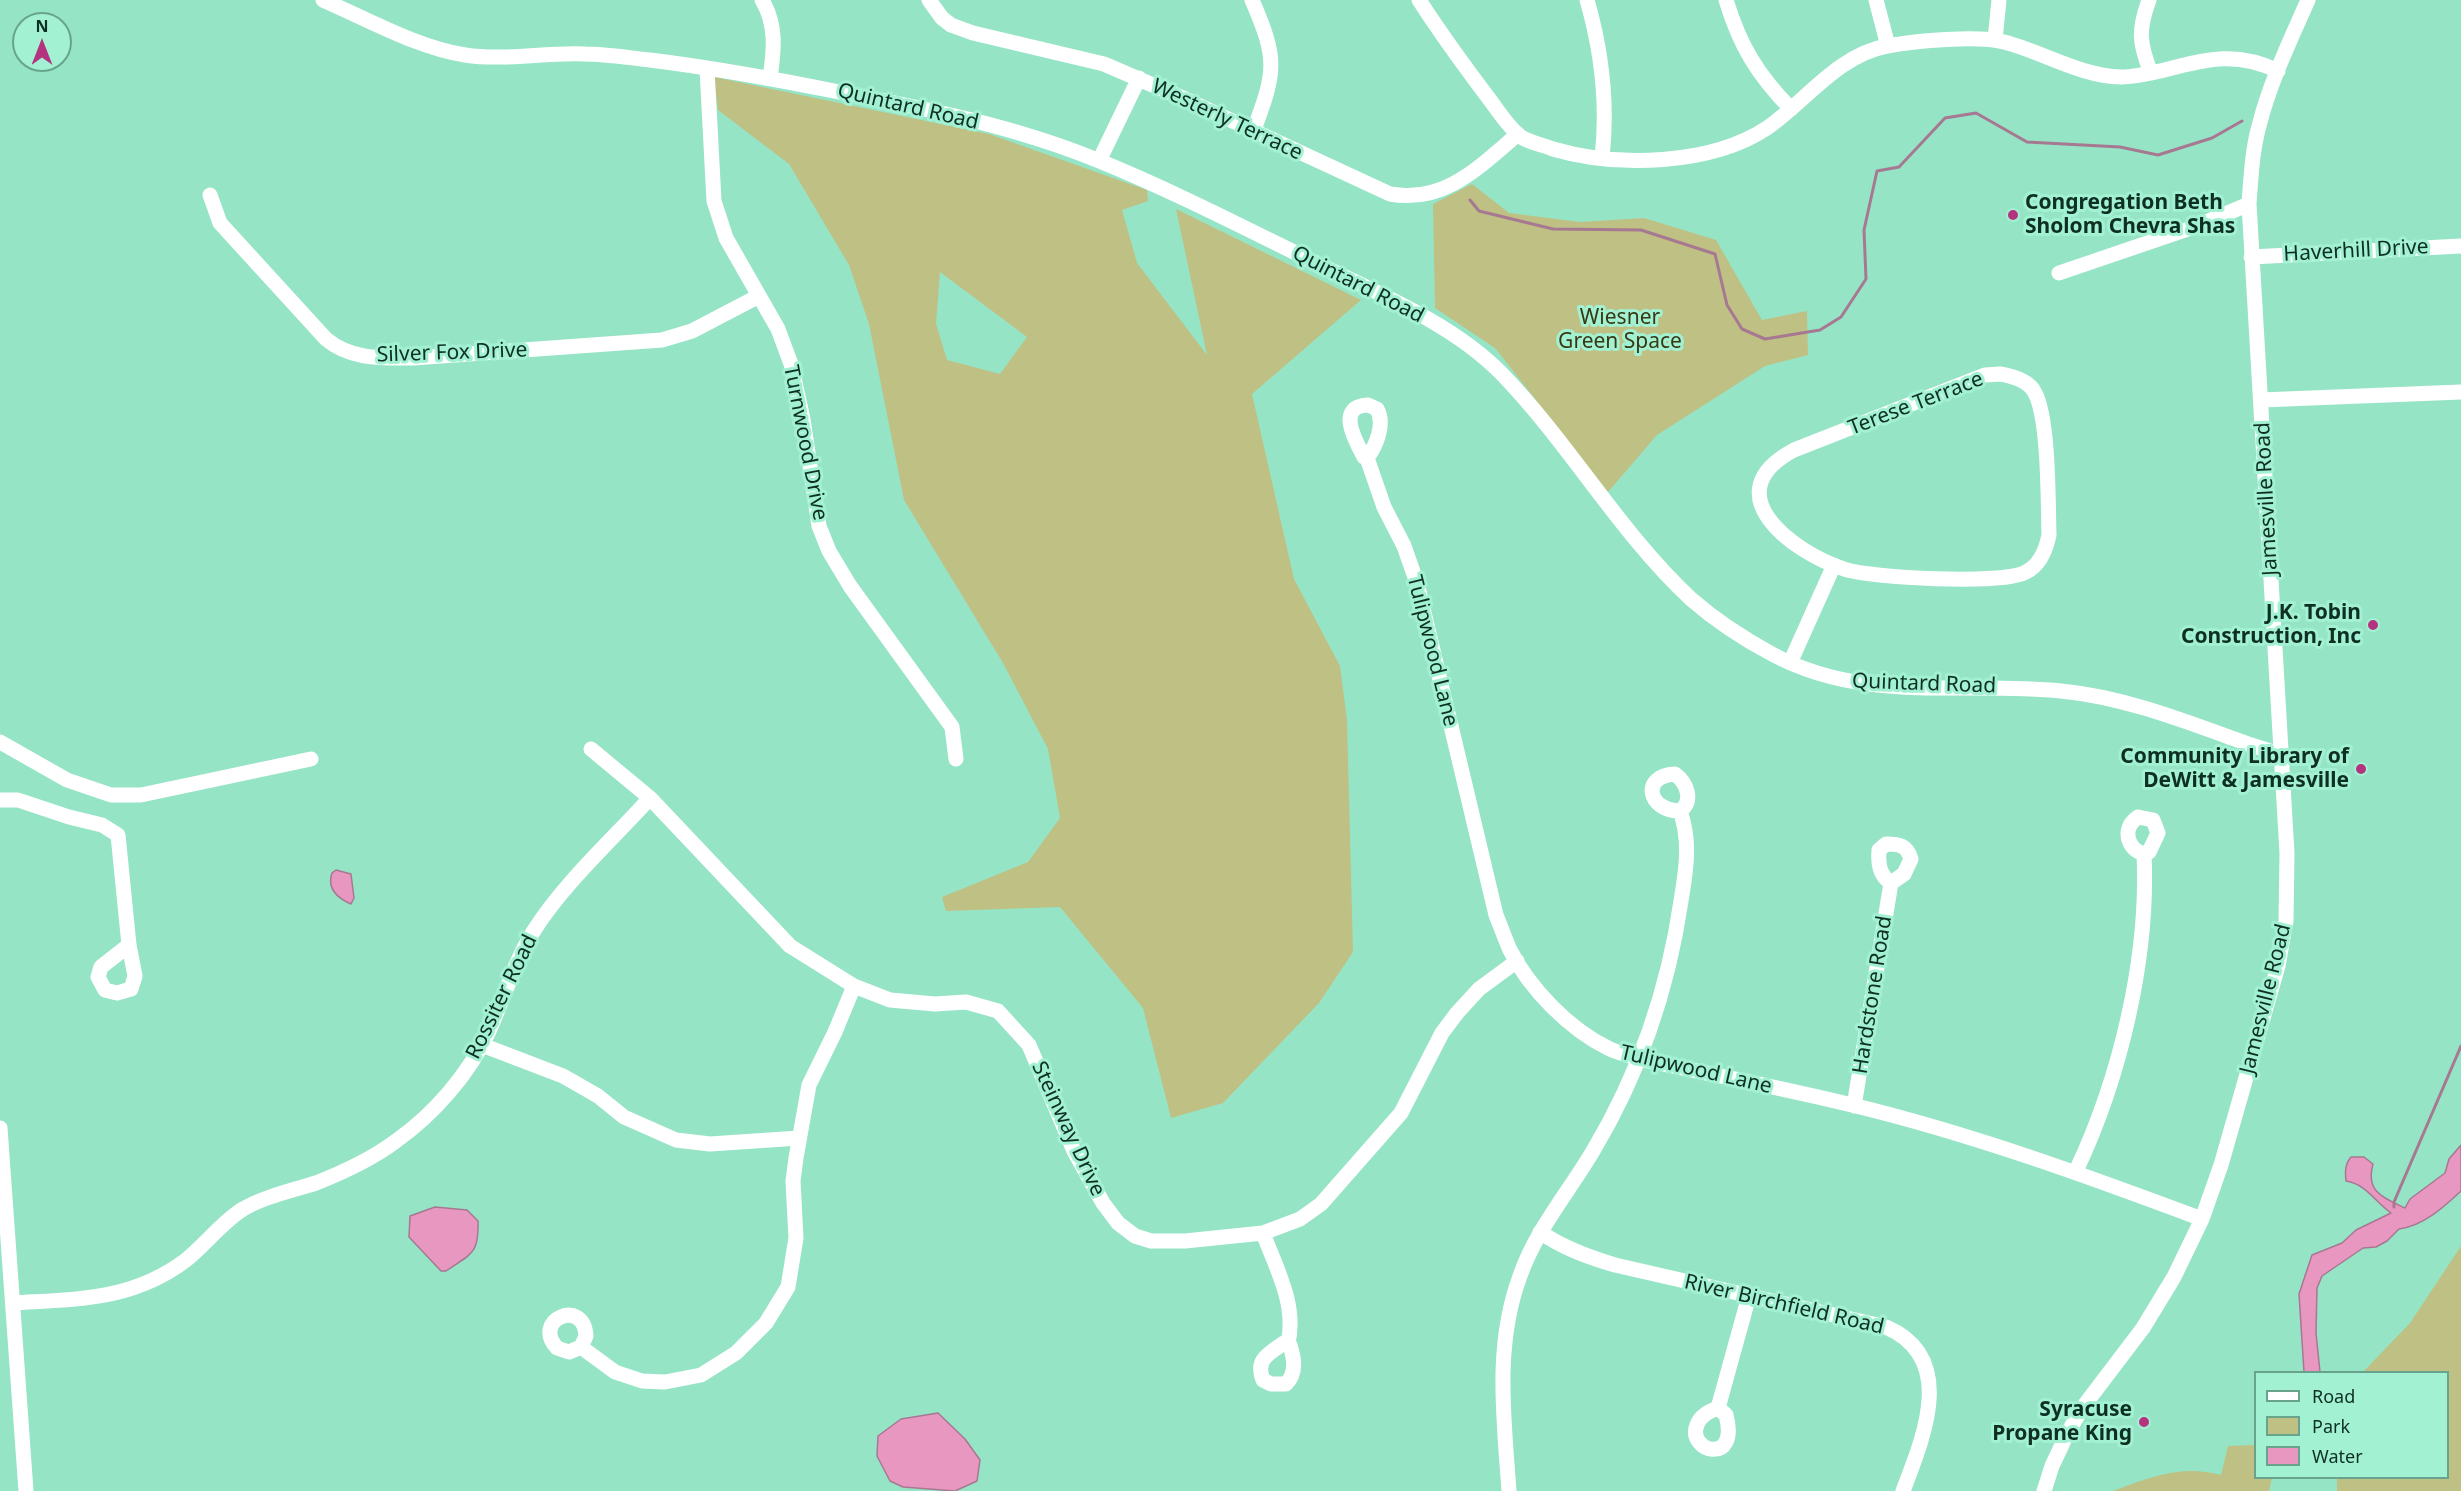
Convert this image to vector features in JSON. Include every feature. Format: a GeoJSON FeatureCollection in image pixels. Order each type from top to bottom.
{"type":"FeatureCollection","features":[{"type":"Feature","properties":{"kind":"street","name":"Quintard Road"},"geometry":{"type":"LineString","coordinates":[[323,0],[426,45],[462,55],[498,58],[583,53],[770,78],[898,103],[1012,131],[1099,160],[1190,201],[1366,288],[1450,332],[1476,349],[1501,373],[1534,411],[1666,574],[1695,602],[1738,633],[1790,663],[1818,675],[1878,687],[2006,688],[2062,691],[2098,696],[2156,711],[2281,755]]}},
{"type":"Feature","properties":{"kind":"street"},"geometry":{"type":"LineString","coordinates":[[762,0],[773,28],[774,51],[770,78]]}},
{"type":"Feature","properties":{"kind":"street","name":"Westerly Terrace"},"geometry":{"type":"LineString","coordinates":[[929,0],[942,18],[951,25],[973,33],[1104,64],[1390,194],[1415,197],[1452,185],[1470,174],[1518,134]]}},
{"type":"Feature","properties":{"kind":"street"},"geometry":{"type":"LineString","coordinates":[[1252,0],[1268,38],[1272,70],[1254,132]]}},
{"type":"Feature","properties":{"kind":"street"},"geometry":{"type":"LineString","coordinates":[[1419,0],[1450,48],[1518,134],[1534,143],[1564,152],[1602,158],[1663,159],[1721,149],[1758,133],[1843,66],[1869,51],[1888,46],[1968,39],[1995,40],[2110,77],[2151,73],[2204,60],[2228,58],[2259,62],[2278,71]]}},
{"type":"Feature","properties":{"kind":"street"},"geometry":{"type":"LineString","coordinates":[[1587,0],[1600,57],[1605,95],[1606,125],[1602,158]]}},
{"type":"Feature","properties":{"kind":"street"},"geometry":{"type":"LineString","coordinates":[[1726,0],[1740,37],[1756,69],[1767,85],[1791,109]]}},
{"type":"Feature","properties":{"kind":"street"},"geometry":{"type":"LineString","coordinates":[[1876,0],[1888,46]]}},
{"type":"Feature","properties":{"kind":"street"},"geometry":{"type":"LineString","coordinates":[[1995,40],[1999,0]]}},
{"type":"Feature","properties":{"kind":"street"},"geometry":{"type":"LineString","coordinates":[[2149,0],[2140,34],[2151,73]]}},
{"type":"Feature","properties":{"kind":"street","name":"Jamesville Road"},"geometry":{"type":"LineString","coordinates":[[2044,1491],[2052,1466],[2068,1432],[2083,1407],[2143,1328],[2174,1277],[2202,1219],[2245,1084],[2278,966],[2286,921],[2288,879],[2249,204],[2251,166],[2259,127],[2278,71],[2308,0]]}},
{"type":"Feature","properties":{"kind":"street","name":"Turnwood Drive"},"geometry":{"type":"LineString","coordinates":[[707,69],[714,201],[726,238],[778,329],[791,364],[819,526],[829,551],[850,586],[952,727],[956,759]]}},
{"type":"Feature","properties":{"kind":"street"},"geometry":{"type":"LineString","coordinates":[[1099,160],[1138,78]]}},
{"type":"Feature","properties":{"kind":"street","name":"Silver Fox Drive"},"geometry":{"type":"LineString","coordinates":[[210,195],[220,223],[326,339],[353,354],[375,358],[413,358],[662,340],[692,331],[759,296]]}},
{"type":"Feature","properties":{"kind":"street"},"geometry":{"type":"LineString","coordinates":[[2059,273],[2197,226],[2249,204]]}},
{"type":"Feature","properties":{"kind":"street","name":"Haverhill Drive"},"geometry":{"type":"LineString","coordinates":[[2251,257],[2461,246]]}},
{"type":"Feature","properties":{"kind":"street","name":"Terese Terrace"},"geometry":{"type":"LineString","coordinates":[[2000,374],[2015,377],[2032,388],[2041,409],[2049,535],[2046,548],[2037,564],[2025,573],[1998,578],[1911,578],[1869,575],[1834,565],[1808,552],[1772,525],[1764,515],[1760,503],[1762,482],[1768,469],[1777,459],[1794,450],[1985,375],[2000,374]]}},
{"type":"Feature","properties":{"kind":"street"},"geometry":{"type":"LineString","coordinates":[[2261,400],[2461,392]]}},
{"type":"Feature","properties":{"kind":"street","name":"Tulipwood Lane"},"geometry":{"type":"LineString","coordinates":[[1367,458],[1381,500],[1404,546],[1417,583],[1496,915],[1517,961],[1551,1005],[1578,1029],[1611,1050],[1639,1059],[1854,1106],[2076,1171],[2202,1219]]}},
{"type":"Feature","properties":{"kind":"street"},"geometry":{"type":"LineString","coordinates":[[1790,663],[1834,565]]}},
{"type":"Feature","properties":{"kind":"street"},"geometry":{"type":"LineString","coordinates":[[0,742],[67,780],[111,795],[141,795],[311,759]]}},
{"type":"Feature","properties":{"kind":"street","name":"Steinway Drive"},"geometry":{"type":"LineString","coordinates":[[591,749],[650,798],[790,946],[854,986],[890,1000],[935,1004],[966,1002],[998,1011],[1029,1045],[1074,1151],[1103,1203],[1118,1223],[1135,1236],[1151,1241],[1167,1242],[1263,1233],[1300,1219],[1331,1195],[1401,1113],[1442,1033],[1457,1013],[1479,989],[1517,961]]}},
{"type":"Feature","properties":{"kind":"street","name":"Rossiter Road"},"geometry":{"type":"LineString","coordinates":[[13,1303],[111,1296],[138,1288],[172,1270],[241,1210],[266,1198],[353,1168],[396,1141],[447,1094],[482,1046],[515,965],[554,902],[650,798]]}},
{"type":"Feature","properties":{"kind":"street"},"geometry":{"type":"LineString","coordinates":[[0,800],[18,800],[102,825],[118,835],[129,945]]}},
{"type":"Feature","properties":{"kind":"street"},"geometry":{"type":"LineString","coordinates":[[1509,1491],[1502,1394],[1502,1353],[1508,1315],[1519,1276],[1540,1232],[1593,1151],[1639,1059],[1659,1008],[1675,946],[1685,876],[1687,843],[1685,825],[1680,812]]}},
{"type":"Feature","properties":{"kind":"street"},"geometry":{"type":"LineString","coordinates":[[2076,1171],[2108,1094],[2126,1026],[2143,912],[2144,855]]}},
{"type":"Feature","properties":{"kind":"street","name":"Hardstone Road"},"geometry":{"type":"LineString","coordinates":[[1854,1106],[1891,883]]}},
{"type":"Feature","properties":{"kind":"street"},"geometry":{"type":"LineString","coordinates":[[580,1347],[615,1372],[642,1381],[666,1382],[701,1375],[736,1353],[766,1323],[788,1287],[796,1238],[794,1181],[809,1085],[854,986]]}},
{"type":"Feature","properties":{"kind":"street"},"geometry":{"type":"LineString","coordinates":[[482,1046],[563,1076],[598,1096],[624,1117],[676,1140],[710,1144],[799,1138]]}},
{"type":"Feature","properties":{"kind":"street"},"geometry":{"type":"LineString","coordinates":[[0,1128],[26,1491]]}},
{"type":"Feature","properties":{"kind":"street","name":"River Birchfield Road"},"geometry":{"type":"LineString","coordinates":[[1540,1232],[1552,1240],[1595,1259],[1886,1327],[1897,1332],[1914,1347],[1923,1360],[1929,1376],[1931,1395],[1917,1455],[1903,1491]]}},
{"type":"Feature","properties":{"kind":"street"},"geometry":{"type":"LineString","coordinates":[[1263,1233],[1289,1304],[1291,1330],[1288,1343]]}},
{"type":"Feature","properties":{"kind":"street"},"geometry":{"type":"LineString","coordinates":[[1718,1408],[1749,1296]]}},
{"type":"Feature","properties":{"kind":"green space"},"geometry":{"type":"Polygon","coordinates":[[[714,77],[989,134],[1147,190],[1148,201],[1122,210],[1137,263],[1207,355],[1176,209],[1361,300],[1252,394],[1294,579],[1340,666],[1347,720],[1353,952],[1319,1003],[1223,1103],[1171,1118],[1143,1008],[1060,907],[946,911],[942,897],[1028,862],[1060,818],[1048,749],[1003,663],[904,500],[869,324],[849,265],[789,164],[718,110],[714,77]],[[940,272],[936,324],[947,360],[1000,374],[1027,337],[940,272]]]}},
{"type":"Feature","properties":{"kind":"green space","name":"Wiesner Green Space"},"geometry":{"type":"Polygon","coordinates":[[[1472,184],[1509,213],[1580,222],[1644,218],[1716,240],[1762,320],[1807,311],[1808,355],[1765,366],[1657,435],[1608,492],[1495,348],[1435,308],[1433,204],[1472,184]]]}},
{"type":"Feature","properties":{"kind":"green space"},"geometry":{"type":"Polygon","coordinates":[[[2461,1246],[2461,1491],[2337,1491],[2337,1479],[2449,1479],[2449,1371],[2364,1371],[2410,1323],[2461,1246]]]}},
{"type":"Feature","properties":{"kind":"green space"},"geometry":{"type":"Polygon","coordinates":[[[2254,1445],[2254,1479],[2272,1479],[2269,1491],[2113,1491],[2153,1477],[2179,1472],[2206,1472],[2221,1475],[2228,1446],[2254,1445]]]}},
{"type":"Feature","properties":{"kind":"water"},"geometry":{"type":"Polygon","coordinates":[[[336,870],[351,874],[354,898],[351,904],[341,899],[332,888],[332,873],[336,870]]]}},
{"type":"Feature","properties":{"kind":"water"},"geometry":{"type":"Polygon","coordinates":[[[2461,1145],[2461,1191],[2425,1220],[2399,1229],[2387,1241],[2376,1247],[2363,1248],[2322,1276],[2317,1288],[2316,1333],[2320,1371],[2304,1371],[2299,1294],[2312,1255],[2342,1243],[2356,1230],[2391,1213],[2365,1190],[2346,1181],[2346,1168],[2351,1157],[2364,1157],[2373,1164],[2371,1174],[2374,1188],[2384,1197],[2405,1208],[2410,1199],[2445,1173],[2449,1159],[2461,1145]]]}},
{"type":"Feature","properties":{"kind":"water"},"geometry":{"type":"Polygon","coordinates":[[[435,1207],[467,1210],[478,1221],[477,1240],[472,1252],[446,1271],[441,1271],[409,1237],[410,1216],[435,1207]]]}},
{"type":"Feature","properties":{"kind":"water"},"geometry":{"type":"Polygon","coordinates":[[[938,1413],[965,1439],[980,1460],[977,1481],[955,1491],[903,1487],[890,1481],[877,1456],[878,1436],[901,1419],[938,1413]]]}},
{"type":"Feature","properties":{"kind":"waterway"},"geometry":{"type":"LineString","coordinates":[[1470,200],[1479,211],[1553,229],[1641,230],[1715,254],[1727,305],[1742,329],[1765,339],[1820,330],[1841,317],[1866,279],[1864,230],[1877,171],[1899,167],[1945,118],[1976,113],[2027,142],[2120,147],[2158,155],[2212,138],[2242,121]]}},
{"type":"Feature","properties":{"kind":"waterway"},"geometry":{"type":"LineString","coordinates":[[2394,1207],[2394,1202],[2461,1046]]}},
{"type":"Feature","properties":{"kind":"place","name":"Congregation Beth Sholom Chevra Shas"},"geometry":{"type":"Point","coordinates":[2013,215]}},
{"type":"Feature","properties":{"kind":"place","name":"J.K. Tobin Construction, Inc"},"geometry":{"type":"Point","coordinates":[2373,625]}},
{"type":"Feature","properties":{"kind":"place","name":"Community Library of DeWitt & Jamesville"},"geometry":{"type":"Point","coordinates":[2361,769]}},
{"type":"Feature","properties":{"kind":"place","name":"Syracuse Propane King"},"geometry":{"type":"Point","coordinates":[2144,1422]}}]}
